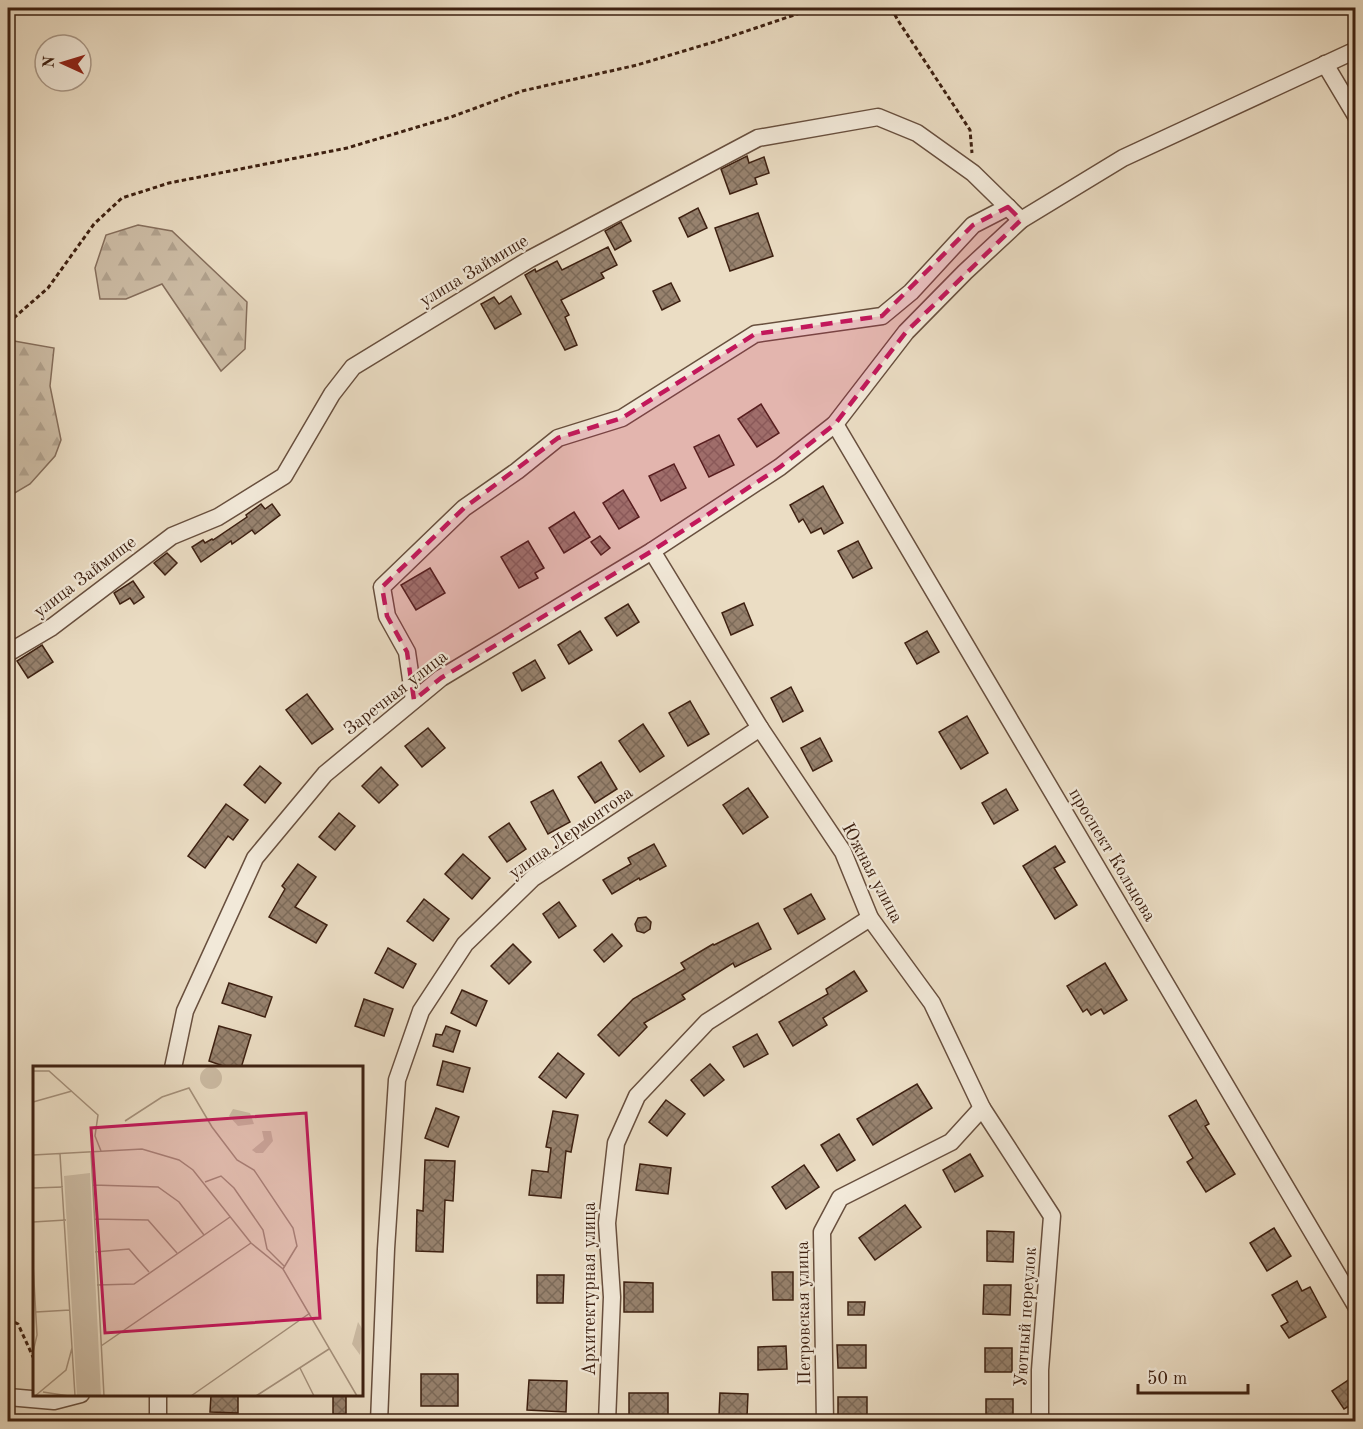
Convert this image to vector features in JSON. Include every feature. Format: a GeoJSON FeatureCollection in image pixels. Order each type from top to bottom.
{"type":"FeatureCollection","features":[{"type":"Feature","properties":{"kind":"street","name":"Заречная улица"},"geometry":{"type":"LineString","coordinates":[[173,1066],[185,1011],[255,858],[326,774],[441,678],[652,551],[780,467],[835,424],[906,332],[965,272],[1021,220],[1123,158],[1356,50]]}},
{"type":"Feature","properties":{"kind":"street"},"geometry":{"type":"LineString","coordinates":[[1324,64],[1356,116]]}},
{"type":"Feature","properties":{"kind":"street","name":"улица Займище"},"geometry":{"type":"LineString","coordinates":[[8,653],[52,627],[172,536],[218,517],[284,476],[332,394],[353,368],[530,259],[758,138],[878,117],[917,133],[973,173],[1021,220]]}},
{"type":"Feature","properties":{"kind":"street"},"geometry":{"type":"LineString","coordinates":[[414,700],[407,652],[387,616],[382,587],[464,508],[517,471],[558,438],[622,418],[755,334],[882,316],[911,292],[973,225],[1008,207]]}},
{"type":"Feature","properties":{"kind":"street","name":"проспект Кольцова"},"geometry":{"type":"LineString","coordinates":[[835,424],[1356,1306]]}},
{"type":"Feature","properties":{"kind":"street","name":"Южная улица"},"geometry":{"type":"LineString","coordinates":[[652,551],[760,728],[843,852],[870,918],[932,1003],[982,1108],[1052,1216]]}},
{"type":"Feature","properties":{"kind":"street","name":"улица Лермонтова"},"geometry":{"type":"LineString","coordinates":[[379,1422],[386,1249],[397,1080],[421,1011],[465,944],[533,878],[760,728]]}},
{"type":"Feature","properties":{"kind":"street","name":"Архитектурная улица"},"geometry":{"type":"LineString","coordinates":[[608,1422],[612,1297],[607,1223],[616,1143],[637,1095],[707,1022],[870,918]]}},
{"type":"Feature","properties":{"kind":"street","name":"Петровская улица"},"geometry":{"type":"LineString","coordinates":[[825,1422],[822,1232],[840,1198],[951,1142],[982,1108]]}},
{"type":"Feature","properties":{"kind":"street","name":"Уютный переулок"},"geometry":{"type":"LineString","coordinates":[[1040,1422],[1040,1370],[1052,1216]]}},
{"type":"Feature","properties":{"kind":"street"},"geometry":{"type":"LineString","coordinates":[[8,1397],[54,1401],[76,1396]]}},
{"type":"Feature","properties":{"kind":"street"},"geometry":{"type":"LineString","coordinates":[[158,1396],[158,1422]]}},
{"type":"Feature","properties":{"kind":"path"},"geometry":{"type":"LineString","coordinates":[[8,323],[48,288],[94,224],[122,198],[169,183],[348,148],[451,117],[522,91],[637,65],[814,8]]}},
{"type":"Feature","properties":{"kind":"path"},"geometry":{"type":"LineString","coordinates":[[891,8],[970,130],[973,173]]}},
{"type":"Feature","properties":{"kind":"path"},"geometry":{"type":"LineString","coordinates":[[8,1319],[18,1323],[33,1357]]}},
{"type":"Feature","properties":{"kind":"highlighted area"},"geometry":{"type":"Polygon","coordinates":[[[1008,207],[1021,220],[906,332],[835,424],[780,467],[652,551],[441,678],[414,700],[407,652],[387,616],[382,587],[464,508],[558,438],[622,418],[755,334],[882,316],[973,225],[1008,207]]]}},
{"type":"Feature","properties":{"kind":"green space"},"geometry":{"type":"Polygon","coordinates":[[[138,225],[172,231],[247,302],[245,349],[221,371],[162,284],[126,299],[100,299],[95,268],[106,235],[138,225]]]}},
{"type":"Feature","properties":{"kind":"green space"},"geometry":{"type":"Polygon","coordinates":[[[14,341],[54,348],[50,386],[61,440],[55,456],[30,484],[8,497],[8,347],[14,341]]]}},
{"type":"Feature","properties":{"kind":"building"},"geometry":{"type":"Polygon","coordinates":[[[747,156],[749,163],[764,157],[769,173],[755,178],[757,184],[730,194],[721,169],[747,156]]]}},
{"type":"Feature","properties":{"kind":"building"},"geometry":{"type":"Polygon","coordinates":[[[698,208],[707,228],[688,237],[679,218],[698,208]]]}},
{"type":"Feature","properties":{"kind":"building"},"geometry":{"type":"Polygon","coordinates":[[[758,213],[773,256],[730,271],[715,228],[758,213]]]}},
{"type":"Feature","properties":{"kind":"building"},"geometry":{"type":"Polygon","coordinates":[[[621,222],[631,241],[615,250],[605,231],[621,222]]]}},
{"type":"Feature","properties":{"kind":"building"},"geometry":{"type":"Polygon","coordinates":[[[608,247],[617,265],[601,273],[604,278],[561,300],[569,315],[565,317],[577,345],[565,350],[525,275],[557,261],[562,270],[608,247]]]}},
{"type":"Feature","properties":{"kind":"building"},"geometry":{"type":"Polygon","coordinates":[[[671,283],[680,301],[662,310],[653,291],[671,283]]]}},
{"type":"Feature","properties":{"kind":"building"},"geometry":{"type":"Polygon","coordinates":[[[511,296],[521,314],[495,329],[481,304],[494,297],[499,304],[511,296]]]}},
{"type":"Feature","properties":{"kind":"building"},"geometry":{"type":"Polygon","coordinates":[[[761,404],[779,433],[757,447],[738,419],[761,404]]]}},
{"type":"Feature","properties":{"kind":"building"},"geometry":{"type":"Polygon","coordinates":[[[719,435],[734,465],[709,477],[694,447],[719,435]]]}},
{"type":"Feature","properties":{"kind":"building"},"geometry":{"type":"Polygon","coordinates":[[[674,464],[686,488],[661,501],[649,476],[674,464]]]}},
{"type":"Feature","properties":{"kind":"building"},"geometry":{"type":"Polygon","coordinates":[[[823,486],[843,523],[824,534],[821,528],[811,533],[803,519],[799,522],[790,505],[823,486]]]}},
{"type":"Feature","properties":{"kind":"building"},"geometry":{"type":"Polygon","coordinates":[[[623,490],[639,517],[619,529],[603,503],[623,490]]]}},
{"type":"Feature","properties":{"kind":"building"},"geometry":{"type":"Polygon","coordinates":[[[261,504],[265,509],[272,504],[280,515],[255,534],[252,530],[232,544],[231,541],[201,562],[192,547],[203,540],[205,543],[213,540],[247,517],[246,515],[261,504]]]}},
{"type":"Feature","properties":{"kind":"building"},"geometry":{"type":"Polygon","coordinates":[[[574,512],[590,537],[564,553],[549,528],[574,512]]]}},
{"type":"Feature","properties":{"kind":"building"},"geometry":{"type":"Polygon","coordinates":[[[600,536],[610,548],[601,555],[591,542],[600,536]]]}},
{"type":"Feature","properties":{"kind":"building"},"geometry":{"type":"Polygon","coordinates":[[[528,541],[544,568],[535,573],[538,578],[519,588],[501,557],[528,541]]]}},
{"type":"Feature","properties":{"kind":"building"},"geometry":{"type":"Polygon","coordinates":[[[858,541],[872,568],[853,578],[838,551],[858,541]]]}},
{"type":"Feature","properties":{"kind":"building"},"geometry":{"type":"Polygon","coordinates":[[[167,553],[177,563],[165,575],[154,563],[167,553]]]}},
{"type":"Feature","properties":{"kind":"building"},"geometry":{"type":"Polygon","coordinates":[[[430,568],[445,593],[416,610],[401,585],[430,568]]]}},
{"type":"Feature","properties":{"kind":"building"},"geometry":{"type":"Polygon","coordinates":[[[133,581],[144,597],[134,604],[130,598],[120,604],[114,593],[133,581]]]}},
{"type":"Feature","properties":{"kind":"building"},"geometry":{"type":"Polygon","coordinates":[[[744,603],[753,625],[731,635],[722,613],[744,603]]]}},
{"type":"Feature","properties":{"kind":"building"},"geometry":{"type":"Polygon","coordinates":[[[628,604],[639,622],[617,636],[605,618],[628,604]]]}},
{"type":"Feature","properties":{"kind":"building"},"geometry":{"type":"Polygon","coordinates":[[[580,631],[592,650],[569,664],[558,645],[580,631]]]}},
{"type":"Feature","properties":{"kind":"building"},"geometry":{"type":"Polygon","coordinates":[[[927,631],[939,652],[917,664],[905,643],[927,631]]]}},
{"type":"Feature","properties":{"kind":"building"},"geometry":{"type":"Polygon","coordinates":[[[42,645],[53,662],[28,678],[17,661],[42,645]]]}},
{"type":"Feature","properties":{"kind":"building"},"geometry":{"type":"Polygon","coordinates":[[[535,660],[545,678],[522,691],[513,673],[535,660]]]}},
{"type":"Feature","properties":{"kind":"building"},"geometry":{"type":"Polygon","coordinates":[[[791,687],[803,711],[783,722],[771,698],[791,687]]]}},
{"type":"Feature","properties":{"kind":"building"},"geometry":{"type":"Polygon","coordinates":[[[307,694],[333,729],[312,744],[286,710],[307,694]]]}},
{"type":"Feature","properties":{"kind":"building"},"geometry":{"type":"Polygon","coordinates":[[[690,701],[709,734],[688,746],[669,713],[690,701]]]}},
{"type":"Feature","properties":{"kind":"building"},"geometry":{"type":"Polygon","coordinates":[[[967,716],[988,753],[961,769],[939,732],[967,716]]]}},
{"type":"Feature","properties":{"kind":"building"},"geometry":{"type":"Polygon","coordinates":[[[643,724],[664,756],[640,772],[619,741],[643,724]]]}},
{"type":"Feature","properties":{"kind":"building"},"geometry":{"type":"Polygon","coordinates":[[[428,728],[445,748],[422,767],[405,746],[428,728]]]}},
{"type":"Feature","properties":{"kind":"building"},"geometry":{"type":"Polygon","coordinates":[[[820,738],[832,761],[813,771],[801,748],[820,738]]]}},
{"type":"Feature","properties":{"kind":"building"},"geometry":{"type":"Polygon","coordinates":[[[601,762],[617,789],[595,803],[578,777],[601,762]]]}},
{"type":"Feature","properties":{"kind":"building"},"geometry":{"type":"Polygon","coordinates":[[[260,766],[281,783],[265,803],[244,785],[260,766]]]}},
{"type":"Feature","properties":{"kind":"building"},"geometry":{"type":"Polygon","coordinates":[[[381,767],[398,785],[379,803],[362,786],[381,767]]]}},
{"type":"Feature","properties":{"kind":"building"},"geometry":{"type":"Polygon","coordinates":[[[748,788],[768,817],[743,834],[723,805],[748,788]]]}},
{"type":"Feature","properties":{"kind":"building"},"geometry":{"type":"Polygon","coordinates":[[[1006,789],[1018,810],[994,824],[982,803],[1006,789]]]}},
{"type":"Feature","properties":{"kind":"building"},"geometry":{"type":"Polygon","coordinates":[[[553,790],[570,822],[548,834],[531,802],[553,790]]]}},
{"type":"Feature","properties":{"kind":"building"},"geometry":{"type":"Polygon","coordinates":[[[226,804],[248,820],[233,840],[228,836],[205,868],[188,856],[226,804]]]}},
{"type":"Feature","properties":{"kind":"building"},"geometry":{"type":"Polygon","coordinates":[[[339,813],[355,826],[335,850],[319,837],[339,813]]]}},
{"type":"Feature","properties":{"kind":"building"},"geometry":{"type":"Polygon","coordinates":[[[509,823],[526,849],[507,862],[489,837],[509,823]]]}},
{"type":"Feature","properties":{"kind":"building"},"geometry":{"type":"Polygon","coordinates":[[[654,844],[666,866],[612,894],[603,880],[631,864],[628,858],[654,844]]]}},
{"type":"Feature","properties":{"kind":"building"},"geometry":{"type":"Polygon","coordinates":[[[1055,846],[1065,862],[1054,868],[1077,905],[1055,919],[1023,866],[1055,846]]]}},
{"type":"Feature","properties":{"kind":"building"},"geometry":{"type":"Polygon","coordinates":[[[463,854],[490,878],[472,899],[445,874],[463,854]]]}},
{"type":"Feature","properties":{"kind":"building"},"geometry":{"type":"Polygon","coordinates":[[[298,864],[316,877],[295,907],[327,925],[316,943],[269,917],[285,889],[282,886],[298,864]]]}},
{"type":"Feature","properties":{"kind":"building"},"geometry":{"type":"Polygon","coordinates":[[[811,894],[825,919],[798,934],[784,909],[811,894]]]}},
{"type":"Feature","properties":{"kind":"building"},"geometry":{"type":"Polygon","coordinates":[[[424,899],[449,919],[433,941],[407,921],[424,899]]]}},
{"type":"Feature","properties":{"kind":"building"},"geometry":{"type":"Polygon","coordinates":[[[559,902],[576,926],[559,938],[543,914],[559,902]]]}},
{"type":"Feature","properties":{"kind":"building"},"geometry":{"type":"Polygon","coordinates":[[[646,917],[651,922],[650,929],[644,933],[637,931],[635,924],[638,918],[646,917]]]}},
{"type":"Feature","properties":{"kind":"building"},"geometry":{"type":"Polygon","coordinates":[[[758,923],[771,949],[735,967],[733,963],[682,995],[685,999],[644,1023],[647,1027],[619,1056],[598,1035],[633,999],[685,969],[681,963],[713,944],[758,923]]]}},
{"type":"Feature","properties":{"kind":"building"},"geometry":{"type":"Polygon","coordinates":[[[612,934],[622,946],[604,962],[594,950],[612,934]]]}},
{"type":"Feature","properties":{"kind":"building"},"geometry":{"type":"Polygon","coordinates":[[[513,944],[531,962],[509,984],[491,966],[513,944]]]}},
{"type":"Feature","properties":{"kind":"building"},"geometry":{"type":"Polygon","coordinates":[[[388,948],[416,964],[403,988],[375,973],[388,948]]]}},
{"type":"Feature","properties":{"kind":"building"},"geometry":{"type":"Polygon","coordinates":[[[1105,963],[1127,1000],[1104,1014],[1101,1009],[1091,1015],[1087,1009],[1083,1012],[1067,986],[1105,963]]]}},
{"type":"Feature","properties":{"kind":"building"},"geometry":{"type":"Polygon","coordinates":[[[854,971],[867,991],[823,1018],[827,1025],[793,1046],[779,1022],[828,994],[826,989],[854,971]]]}},
{"type":"Feature","properties":{"kind":"building"},"geometry":{"type":"Polygon","coordinates":[[[229,983],[272,997],[265,1017],[222,1003],[229,983]]]}},
{"type":"Feature","properties":{"kind":"building"},"geometry":{"type":"Polygon","coordinates":[[[462,990],[487,1001],[476,1026],[451,1013],[462,990]]]}},
{"type":"Feature","properties":{"kind":"building"},"geometry":{"type":"Polygon","coordinates":[[[364,999],[393,1009],[384,1036],[355,1026],[364,999]]]}},
{"type":"Feature","properties":{"kind":"building"},"geometry":{"type":"Polygon","coordinates":[[[219,1026],[251,1035],[242,1066],[223,1066],[209,1061],[219,1026]]]}},
{"type":"Feature","properties":{"kind":"building"},"geometry":{"type":"Polygon","coordinates":[[[446,1026],[460,1031],[453,1052],[433,1046],[436,1034],[442,1035],[446,1026]]]}},
{"type":"Feature","properties":{"kind":"building"},"geometry":{"type":"Polygon","coordinates":[[[757,1034],[768,1054],[744,1067],[733,1047],[757,1034]]]}},
{"type":"Feature","properties":{"kind":"building"},"geometry":{"type":"Polygon","coordinates":[[[558,1053],[584,1074],[566,1098],[539,1077],[558,1053]]]}},
{"type":"Feature","properties":{"kind":"building"},"geometry":{"type":"Polygon","coordinates":[[[443,1061],[470,1068],[463,1092],[437,1085],[443,1061]]]}},
{"type":"Feature","properties":{"kind":"building"},"geometry":{"type":"Polygon","coordinates":[[[710,1064],[724,1080],[704,1096],[691,1080],[710,1064]]]}},
{"type":"Feature","properties":{"kind":"building"},"geometry":{"type":"Polygon","coordinates":[[[917,1084],[932,1108],[873,1145],[857,1119],[917,1084]]]}},
{"type":"Feature","properties":{"kind":"building"},"geometry":{"type":"Polygon","coordinates":[[[666,1100],[685,1114],[667,1136],[649,1122],[666,1100]]]}},
{"type":"Feature","properties":{"kind":"building"},"geometry":{"type":"Polygon","coordinates":[[[1196,1100],[1209,1124],[1205,1126],[1235,1174],[1206,1192],[1187,1162],[1193,1158],[1169,1116],[1196,1100]]]}},
{"type":"Feature","properties":{"kind":"building"},"geometry":{"type":"Polygon","coordinates":[[[436,1108],[459,1117],[448,1147],[425,1138],[436,1108]]]}},
{"type":"Feature","properties":{"kind":"building"},"geometry":{"type":"Polygon","coordinates":[[[553,1111],[578,1115],[571,1152],[566,1151],[561,1198],[529,1195],[532,1170],[548,1172],[551,1148],[546,1147],[553,1111]]]}},
{"type":"Feature","properties":{"kind":"building"},"geometry":{"type":"Polygon","coordinates":[[[839,1134],[855,1160],[837,1171],[821,1145],[839,1134]]]}},
{"type":"Feature","properties":{"kind":"building"},"geometry":{"type":"Polygon","coordinates":[[[970,1154],[983,1176],[955,1192],[943,1170],[970,1154]]]}},
{"type":"Feature","properties":{"kind":"building"},"geometry":{"type":"Polygon","coordinates":[[[425,1160],[455,1161],[453,1201],[445,1200],[443,1252],[416,1251],[417,1210],[423,1211],[425,1160]]]}},
{"type":"Feature","properties":{"kind":"building"},"geometry":{"type":"Polygon","coordinates":[[[640,1164],[671,1168],[668,1194],[636,1190],[640,1164]]]}},
{"type":"Feature","properties":{"kind":"building"},"geometry":{"type":"Polygon","coordinates":[[[804,1165],[819,1187],[786,1209],[772,1187],[804,1165]]]}},
{"type":"Feature","properties":{"kind":"building"},"geometry":{"type":"Polygon","coordinates":[[[905,1205],[921,1227],[875,1260],[859,1238],[905,1205]]]}},
{"type":"Feature","properties":{"kind":"building"},"geometry":{"type":"Polygon","coordinates":[[[1274,1228],[1291,1256],[1267,1271],[1250,1243],[1274,1228]]]}},
{"type":"Feature","properties":{"kind":"building"},"geometry":{"type":"Polygon","coordinates":[[[987,1231],[1014,1232],[1013,1262],[987,1261],[987,1231]]]}},
{"type":"Feature","properties":{"kind":"building"},"geometry":{"type":"Polygon","coordinates":[[[772,1272],[793,1272],[793,1300],[773,1300],[772,1272]]]}},
{"type":"Feature","properties":{"kind":"building"},"geometry":{"type":"Polygon","coordinates":[[[537,1275],[564,1275],[563,1303],[537,1303],[537,1275]]]}},
{"type":"Feature","properties":{"kind":"building"},"geometry":{"type":"Polygon","coordinates":[[[1297,1281],[1302,1291],[1310,1287],[1326,1317],[1289,1338],[1281,1326],[1288,1322],[1272,1295],[1297,1281]]]}},
{"type":"Feature","properties":{"kind":"building"},"geometry":{"type":"Polygon","coordinates":[[[624,1282],[653,1283],[653,1312],[624,1312],[624,1282]]]}},
{"type":"Feature","properties":{"kind":"building"},"geometry":{"type":"Polygon","coordinates":[[[984,1285],[1011,1285],[1010,1315],[983,1314],[984,1285]]]}},
{"type":"Feature","properties":{"kind":"building"},"geometry":{"type":"Polygon","coordinates":[[[848,1302],[865,1302],[864,1315],[848,1315],[848,1302]]]}},
{"type":"Feature","properties":{"kind":"building"},"geometry":{"type":"Polygon","coordinates":[[[837,1345],[866,1345],[866,1368],[838,1368],[837,1345]]]}},
{"type":"Feature","properties":{"kind":"building"},"geometry":{"type":"Polygon","coordinates":[[[786,1346],[787,1369],[758,1370],[758,1347],[786,1346]]]}},
{"type":"Feature","properties":{"kind":"building"},"geometry":{"type":"Polygon","coordinates":[[[985,1348],[1012,1348],[1012,1372],[985,1372],[985,1348]]]}},
{"type":"Feature","properties":{"kind":"building"},"geometry":{"type":"Polygon","coordinates":[[[421,1374],[458,1374],[458,1406],[421,1406],[421,1374]]]}},
{"type":"Feature","properties":{"kind":"building"},"geometry":{"type":"Polygon","coordinates":[[[1356,1375],[1356,1402],[1344,1409],[1332,1391],[1356,1375]]]}},
{"type":"Feature","properties":{"kind":"building"},"geometry":{"type":"Polygon","coordinates":[[[529,1380],[567,1381],[566,1412],[527,1410],[529,1380]]]}},
{"type":"Feature","properties":{"kind":"building"},"geometry":{"type":"Polygon","coordinates":[[[629,1393],[668,1393],[668,1417],[629,1417],[629,1393]]]}},
{"type":"Feature","properties":{"kind":"building"},"geometry":{"type":"Polygon","coordinates":[[[720,1393],[748,1394],[747,1417],[719,1416],[720,1393]]]}},
{"type":"Feature","properties":{"kind":"building"},"geometry":{"type":"Polygon","coordinates":[[[211,1396],[238,1396],[238,1413],[210,1412],[211,1396]]]}},
{"type":"Feature","properties":{"kind":"building"},"geometry":{"type":"Polygon","coordinates":[[[333,1396],[346,1396],[346,1414],[333,1414],[333,1396]]]}},
{"type":"Feature","properties":{"kind":"building"},"geometry":{"type":"Polygon","coordinates":[[[838,1397],[867,1397],[867,1420],[838,1420],[838,1397]]]}},
{"type":"Feature","properties":{"kind":"building"},"geometry":{"type":"Polygon","coordinates":[[[986,1399],[1013,1399],[1013,1422],[986,1422],[986,1399]]]}}]}
